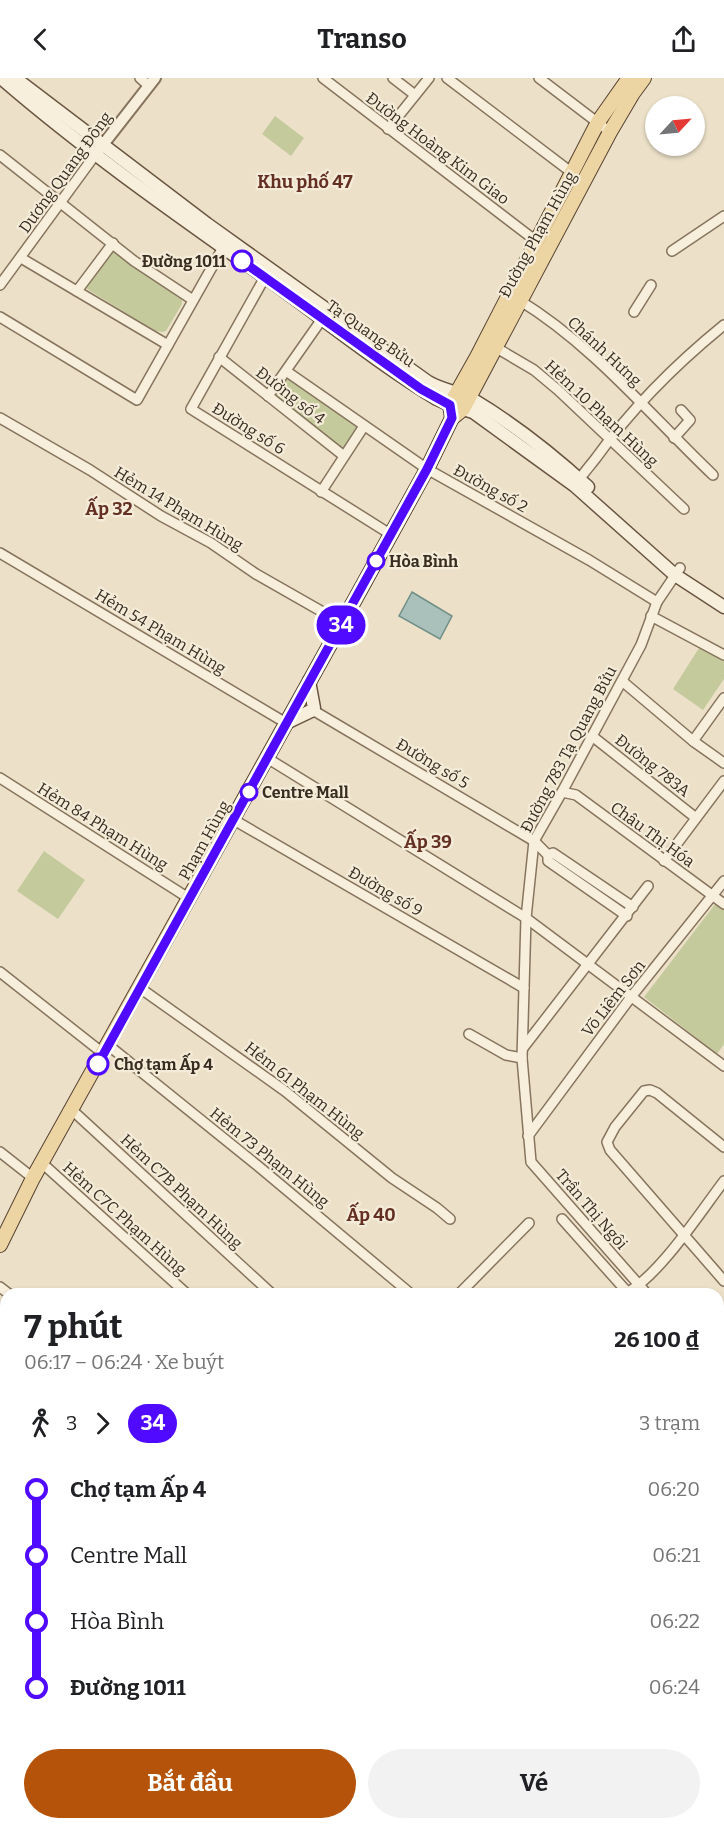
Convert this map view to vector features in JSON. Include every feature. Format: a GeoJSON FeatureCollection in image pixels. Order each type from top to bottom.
{"type":"FeatureCollection","features":[{"type":"Feature","properties":{"kind":"main road","name":"Tạ Quang Bửu"},"geometry":{"type":"LineString","coordinates":[[1,78],[40,112],[99,149]]}},
{"type":"Feature","properties":{"kind":"main road","name":"Tạ Quang Bửu"},"geometry":{"type":"LineString","coordinates":[[15,78],[99,149],[429,394],[510,424],[678,571],[724,607]]}},
{"type":"Feature","properties":{"kind":"main road","name":"Đường Phạm Hùng"},"geometry":{"type":"LineString","coordinates":[[458,405],[536,241],[598,122],[629,78]]}},
{"type":"Feature","properties":{"kind":"main road","name":"Đường Phạm Hùng"},"geometry":{"type":"LineString","coordinates":[[458,405],[495,347],[610,132],[644,78]]}},
{"type":"Feature","properties":{"kind":"main road","name":"Tạ Quang Bửu"},"geometry":{"type":"LineString","coordinates":[[226,243],[265,277],[324,315]]}},
{"type":"Feature","properties":{"kind":"main road","name":"Phạm Hùng"},"geometry":{"type":"LineString","coordinates":[[0,1245],[33,1179],[427,469],[458,405]]}},
{"type":"Feature","properties":{"kind":"main road","name":"Tạ Quang Bửu"},"geometry":{"type":"LineString","coordinates":[[678,571],[724,598]]}},
{"type":"Feature","properties":{"kind":"main road"},"geometry":{"type":"LineString","coordinates":[[286,723],[314,710],[309,681]]}},
{"type":"Feature","properties":{"kind":"street"},"geometry":{"type":"LineString","coordinates":[[140,78],[152,82]]}},
{"type":"Feature","properties":{"kind":"street","name":"Đường Hoàng Kim Giao"},"geometry":{"type":"LineString","coordinates":[[323,78],[536,241]]}},
{"type":"Feature","properties":{"kind":"street"},"geometry":{"type":"LineString","coordinates":[[393,78],[415,95]]}},
{"type":"Feature","properties":{"kind":"street"},"geometry":{"type":"LineString","coordinates":[[388,129],[429,78]]}},
{"type":"Feature","properties":{"kind":"street"},"geometry":{"type":"LineString","coordinates":[[447,78],[572,172]]}},
{"type":"Feature","properties":{"kind":"street"},"geometry":{"type":"LineString","coordinates":[[539,78],[610,132]]}},
{"type":"Feature","properties":{"kind":"street","name":"Dương Quang Đông"},"geometry":{"type":"LineString","coordinates":[[0,285],[99,149],[152,82]]}},
{"type":"Feature","properties":{"kind":"street"},"geometry":{"type":"LineString","coordinates":[[0,156],[134,261],[193,300]]}},
{"type":"Feature","properties":{"kind":"street"},"geometry":{"type":"LineString","coordinates":[[672,251],[724,216]]}},
{"type":"Feature","properties":{"kind":"street"},"geometry":{"type":"LineString","coordinates":[[77,291],[113,243]]}},
{"type":"Feature","properties":{"kind":"street"},"geometry":{"type":"LineString","coordinates":[[0,317],[137,400],[226,243]]}},
{"type":"Feature","properties":{"kind":"street"},"geometry":{"type":"LineString","coordinates":[[21,258],[168,345]]}},
{"type":"Feature","properties":{"kind":"street","name":"Đường số 6"},"geometry":{"type":"LineString","coordinates":[[265,277],[191,409],[390,534]]}},
{"type":"Feature","properties":{"kind":"street"},"geometry":{"type":"LineString","coordinates":[[634,312],[651,285]]}},
{"type":"Feature","properties":{"kind":"street","name":"Chánh Hưng"},"geometry":{"type":"LineString","coordinates":[[519,300],[581,345],[713,475]]}},
{"type":"Feature","properties":{"kind":"street"},"geometry":{"type":"LineString","coordinates":[[268,396],[324,315]]}},
{"type":"Feature","properties":{"kind":"street"},"geometry":{"type":"LineString","coordinates":[[577,483],[640,404],[697,347],[724,325]]}},
{"type":"Feature","properties":{"kind":"street","name":"Hẻm 10 Phạm Hùng"},"geometry":{"type":"LineString","coordinates":[[495,347],[534,370],[684,509]]}},
{"type":"Feature","properties":{"kind":"street","name":"Đường số 4"},"geometry":{"type":"LineString","coordinates":[[219,357],[345,456]]}},
{"type":"Feature","properties":{"kind":"street","name":"Đường số 2"},"geometry":{"type":"LineString","coordinates":[[286,371],[427,469],[580,555],[657,602]]}},
{"type":"Feature","properties":{"kind":"street"},"geometry":{"type":"LineString","coordinates":[[674,438],[690,420],[681,410]]}},
{"type":"Feature","properties":{"kind":"street","name":"Hẻm 14 Phạm Hùng"},"geometry":{"type":"LineString","coordinates":[[0,418],[90,470],[161,516],[211,543],[256,574],[342,623]]}},
{"type":"Feature","properties":{"kind":"street"},"geometry":{"type":"LineString","coordinates":[[321,492],[364,426]]}},
{"type":"Feature","properties":{"kind":"street","name":"Hẻm 54 Phạm Hùng"},"geometry":{"type":"LineString","coordinates":[[0,553],[286,723]]}},
{"type":"Feature","properties":{"kind":"street","name":"Đường 783 Tạ Quang Bửu"},"geometry":{"type":"LineString","coordinates":[[528,1136],[522,1053],[526,918],[534,841],[641,645],[657,602],[678,571]]}},
{"type":"Feature","properties":{"kind":"street"},"geometry":{"type":"LineString","coordinates":[[651,616],[724,655]]}},
{"type":"Feature","properties":{"kind":"street"},"geometry":{"type":"LineString","coordinates":[[622,681],[693,741],[724,763]]}},
{"type":"Feature","properties":{"kind":"street"},"geometry":{"type":"LineString","coordinates":[[693,741],[724,698]]}},
{"type":"Feature","properties":{"kind":"street","name":"Đường số 5"},"geometry":{"type":"LineString","coordinates":[[298,702],[312,704],[314,710],[534,841],[548,855],[548,861],[627,916]]}},
{"type":"Feature","properties":{"kind":"street","name":"Đường 783A"},"geometry":{"type":"LineString","coordinates":[[592,736],[696,818]]}},
{"type":"Feature","properties":{"kind":"street"},"geometry":{"type":"LineString","coordinates":[[267,758],[526,918],[724,1066]]}},
{"type":"Feature","properties":{"kind":"street","name":"Hẻm 84 Phạm Hùng"},"geometry":{"type":"LineString","coordinates":[[0,778],[190,899]]}},
{"type":"Feature","properties":{"kind":"street"},"geometry":{"type":"LineString","coordinates":[[664,861],[724,781]]}},
{"type":"Feature","properties":{"kind":"street","name":"Châu Thị Hóa"},"geometry":{"type":"LineString","coordinates":[[562,792],[576,795],[724,904]]}},
{"type":"Feature","properties":{"kind":"street","name":"Đường số 9"},"geometry":{"type":"LineString","coordinates":[[234,820],[524,988]]}},
{"type":"Feature","properties":{"kind":"street"},"geometry":{"type":"LineString","coordinates":[[548,855],[553,853],[633,908]]}},
{"type":"Feature","properties":{"kind":"street","name":"Võ Liêm Sơn"},"geometry":{"type":"LineString","coordinates":[[528,1136],[631,997],[724,881]]}},
{"type":"Feature","properties":{"kind":"street"},"geometry":{"type":"LineString","coordinates":[[469,1034],[506,1055],[522,1053],[648,886]]}},
{"type":"Feature","properties":{"kind":"street","name":"Hẻm 73 Phạm Hùng"},"geometry":{"type":"LineString","coordinates":[[0,972],[106,1049],[258,1166],[404,1288]]}},
{"type":"Feature","properties":{"kind":"street","name":"Hẻm 61 Phạm Hùng"},"geometry":{"type":"LineString","coordinates":[[140,988],[285,1091],[392,1178],[450,1219]]}},
{"type":"Feature","properties":{"kind":"street"},"geometry":{"type":"LineString","coordinates":[[724,1147],[657,1093],[650,1090],[644,1091],[615,1127],[607,1142],[607,1146],[724,1280]]}},
{"type":"Feature","properties":{"kind":"street","name":"Hẻm C7B Phạm Hùng"},"geometry":{"type":"LineString","coordinates":[[72,1110],[265,1288]]}},
{"type":"Feature","properties":{"kind":"street","name":"Trần Thị Ngôi"},"geometry":{"type":"LineString","coordinates":[[528,1136],[531,1161],[639,1286]]}},
{"type":"Feature","properties":{"kind":"street"},"geometry":{"type":"LineString","coordinates":[[0,1152],[33,1179]]}},
{"type":"Feature","properties":{"kind":"street","name":"Hẻm C7C Phạm Hùng"},"geometry":{"type":"LineString","coordinates":[[42,1163],[180,1288]]}},
{"type":"Feature","properties":{"kind":"street"},"geometry":{"type":"LineString","coordinates":[[636,1288],[684,1235],[724,1181]]}},
{"type":"Feature","properties":{"kind":"street","name":"Trần Thị Ngôi"},"geometry":{"type":"LineString","coordinates":[[562,1219],[622,1288]]}},
{"type":"Feature","properties":{"kind":"street"},"geometry":{"type":"LineString","coordinates":[[465,1288],[529,1223]]}},
{"type":"Feature","properties":{"kind":"green space"},"geometry":{"type":"Polygon","coordinates":[[[275,116],[304,138],[291,156],[262,134],[275,116]]]}},
{"type":"Feature","properties":{"kind":"green space"},"geometry":{"type":"Polygon","coordinates":[[[116,251],[182,300],[182,304],[166,331],[155,331],[87,289],[86,284],[111,252],[116,251]]]}},
{"type":"Feature","properties":{"kind":"green space"},"geometry":{"type":"Polygon","coordinates":[[[285,373],[359,429],[346,453],[271,397],[285,373]]]}},
{"type":"Feature","properties":{"kind":"green space"},"geometry":{"type":"Polygon","coordinates":[[[699,648],[724,661],[724,679],[703,710],[673,689],[699,648]]]}},
{"type":"Feature","properties":{"kind":"green space"},"geometry":{"type":"Polygon","coordinates":[[[44,851],[85,880],[58,919],[17,891],[44,851]]]}},
{"type":"Feature","properties":{"kind":"green space"},"geometry":{"type":"Polygon","coordinates":[[[716,903],[724,909],[724,1044],[717,1054],[644,997],[716,903]]]}},
{"type":"Feature","properties":{"kind":"water"},"geometry":{"type":"Polygon","coordinates":[[[412,592],[452,616],[440,639],[399,616],[412,592]]]}},
{"type":"Feature","properties":{"kind":"bus line","name":"34"},"geometry":{"type":"LineString","coordinates":[[98,1064],[427,469],[452,418],[450,405],[421,389],[242,261]]}},
{"type":"Feature","properties":{"kind":"place","name":"Đường 1011"},"geometry":{"type":"Point","coordinates":[242,261]}},
{"type":"Feature","properties":{"kind":"place","name":"Hòa Bình"},"geometry":{"type":"Point","coordinates":[376,561]}},
{"type":"Feature","properties":{"kind":"place","name":"Centre Mall"},"geometry":{"type":"Point","coordinates":[249,792]}},
{"type":"Feature","properties":{"kind":"place","name":"Chợ tạm Ấp 4"},"geometry":{"type":"Point","coordinates":[98,1064]}},
{"type":"Feature","properties":{"kind":"district","name":"Khu phố 47"},"geometry":{"type":"Point","coordinates":[305,182]}},
{"type":"Feature","properties":{"kind":"district","name":"Ấp 32"},"geometry":{"type":"Point","coordinates":[109,509]}},
{"type":"Feature","properties":{"kind":"district","name":"Ấp 39"},"geometry":{"type":"Point","coordinates":[428,842]}},
{"type":"Feature","properties":{"kind":"district","name":"Ấp 40"},"geometry":{"type":"Point","coordinates":[371,1215]}}]}
